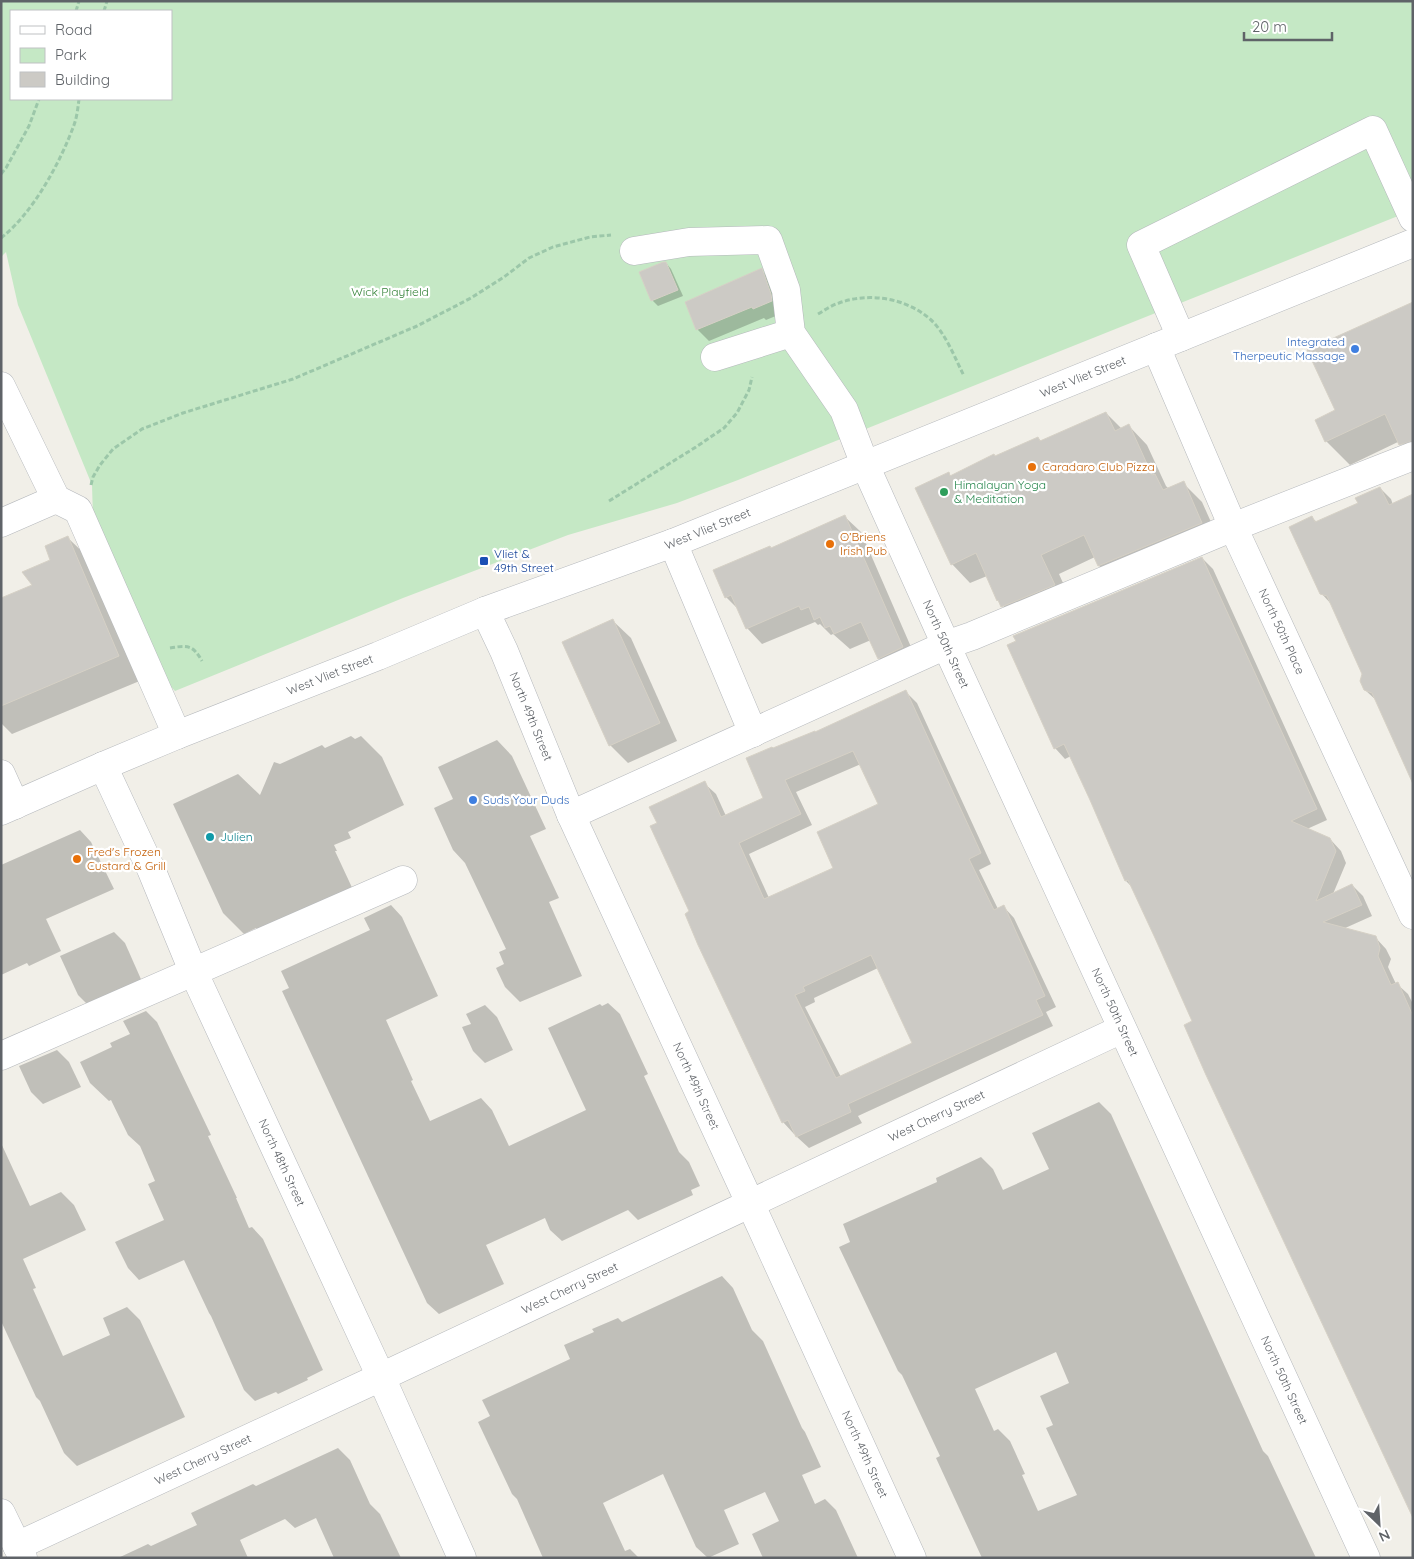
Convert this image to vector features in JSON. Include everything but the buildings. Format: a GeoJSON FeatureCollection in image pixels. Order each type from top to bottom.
{"type":"FeatureCollection","features":[{"type":"Feature","properties":{"kind":"street","name":"North 50th Place"},"geometry":{"type":"LineString","coordinates":[[1413,218],[1373,130],[1141,245],[1168,342],[1233,527],[1413,915]]}},
{"type":"Feature","properties":{"kind":"street"},"geometry":{"type":"LineString","coordinates":[[634,251],[689,242],[768,240],[786,290],[791,332],[714,357]]}},
{"type":"Feature","properties":{"kind":"street","name":"West Vliet Street"},"geometry":{"type":"LineString","coordinates":[[8,808],[177,735],[378,656],[485,611],[673,543],[1413,243]]}},
{"type":"Feature","properties":{"kind":"street","name":"North 50th Street"},"geometry":{"type":"LineString","coordinates":[[791,332],[844,410],[865,465],[946,645],[1366,1558]]}},
{"type":"Feature","properties":{"kind":"street"},"geometry":{"type":"LineString","coordinates":[[1,386],[56,499],[78,510],[177,735]]}},
{"type":"Feature","properties":{"kind":"street"},"geometry":{"type":"LineString","coordinates":[[571,815],[946,645],[972,636],[1233,527],[1413,456]]}},
{"type":"Feature","properties":{"kind":"street"},"geometry":{"type":"LineString","coordinates":[[1,523],[56,499]]}},
{"type":"Feature","properties":{"kind":"street"},"geometry":{"type":"LineString","coordinates":[[673,543],[753,733]]}},
{"type":"Feature","properties":{"kind":"street","name":"North 49th Street"},"geometry":{"type":"LineString","coordinates":[[485,611],[504,651],[571,815],[912,1558]]}},
{"type":"Feature","properties":{"kind":"street","name":"North 48th Street"},"geometry":{"type":"LineString","coordinates":[[103,766],[151,869],[193,972],[381,1377],[462,1558]]}},
{"type":"Feature","properties":{"kind":"street"},"geometry":{"type":"LineString","coordinates":[[1,774],[8,808]]}},
{"type":"Feature","properties":{"kind":"street"},"geometry":{"type":"LineString","coordinates":[[1,1056],[403,880]]}},
{"type":"Feature","properties":{"kind":"street","name":"West Cherry Street"},"geometry":{"type":"LineString","coordinates":[[20,1552],[381,1377],[1122,1028]]}},
{"type":"Feature","properties":{"kind":"street"},"geometry":{"type":"LineString","coordinates":[[1,1513],[20,1552]]}},
{"type":"Feature","properties":{"kind":"path"},"geometry":{"type":"LineString","coordinates":[[1,174],[29,126],[39,100]]}},
{"type":"Feature","properties":{"kind":"path"},"geometry":{"type":"LineString","coordinates":[[1,238],[33,204],[52,171],[75,124],[79,100]]}},
{"type":"Feature","properties":{"kind":"path"},"geometry":{"type":"LineString","coordinates":[[91,486],[93,477],[100,465],[113,449],[142,429],[183,413],[293,379],[417,326],[471,298],[529,258],[553,248],[590,237],[611,235],[634,251]]}},
{"type":"Feature","properties":{"kind":"path"},"geometry":{"type":"LineString","coordinates":[[791,332],[838,303],[857,298],[880,297],[908,304],[931,319],[946,340],[964,376]]}},
{"type":"Feature","properties":{"kind":"path"},"geometry":{"type":"LineString","coordinates":[[609,501],[724,428],[737,413],[749,390],[756,344]]}},
{"type":"Feature","properties":{"kind":"green space","name":"Wick Playfield"},"geometry":{"type":"Polygon","coordinates":[[[1,1],[1413,1],[1413,210],[738,480],[677,503],[568,535],[403,598],[175,691],[160,675],[93,518],[92,485],[18,305],[6,252],[1,257],[1,1]]]}},
{"type":"Feature","properties":{"kind":"place","name":"Integrated Therpeutic Massage"},"geometry":{"type":"Point","coordinates":[1355,349]}},
{"type":"Feature","properties":{"kind":"place","name":"Caradaro Club Pizza"},"geometry":{"type":"Point","coordinates":[1032,467]}},
{"type":"Feature","properties":{"kind":"place","name":"Himalayan Yoga & Meditation"},"geometry":{"type":"Point","coordinates":[944,492]}},
{"type":"Feature","properties":{"kind":"place","name":"O’Briens Irish Pub"},"geometry":{"type":"Point","coordinates":[830,544]}},
{"type":"Feature","properties":{"kind":"place","name":"Vliet & 49th Street"},"geometry":{"type":"Point","coordinates":[484,561]}},
{"type":"Feature","properties":{"kind":"place","name":"Suds Your Duds"},"geometry":{"type":"Point","coordinates":[473,800]}},
{"type":"Feature","properties":{"kind":"place","name":"Julien"},"geometry":{"type":"Point","coordinates":[210,837]}},
{"type":"Feature","properties":{"kind":"place","name":"Fred's Frozen Custard & Grill"},"geometry":{"type":"Point","coordinates":[77,859]}}]}
